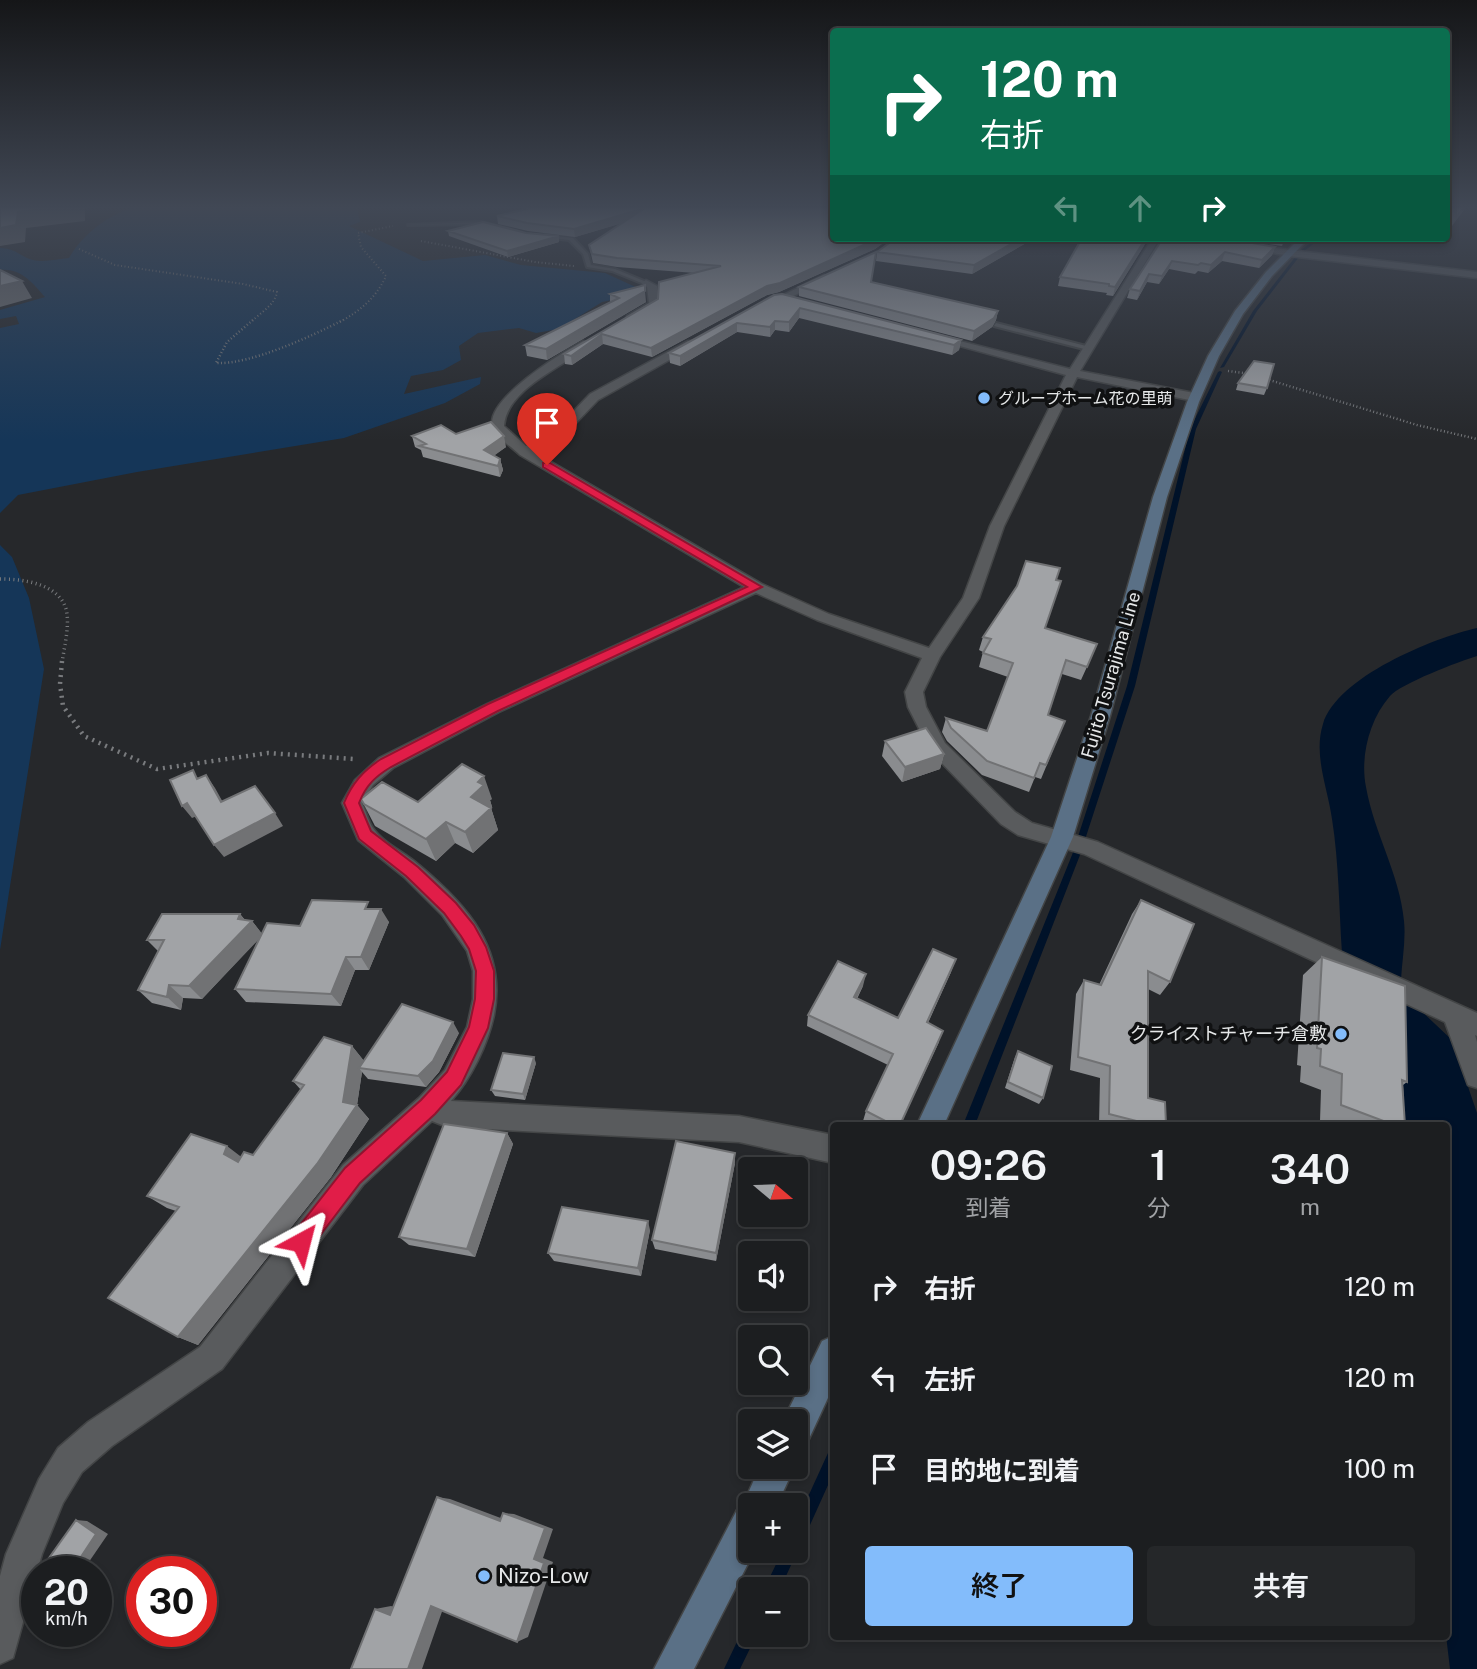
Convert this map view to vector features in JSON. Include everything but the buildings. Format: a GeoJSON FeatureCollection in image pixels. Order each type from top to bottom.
{"type":"FeatureCollection","features":[{"type":"Feature","properties":{"kind":"main road","name":"Fujito Tsurajima Line"},"geometry":{"type":"LineString","coordinates":[[932,1122],[1075,844],[1119,644],[1177,439],[1208,367],[1263,285]]}},
{"type":"Feature","properties":{"kind":"main road"},"geometry":{"type":"LineString","coordinates":[[806,1409],[830,1358]]}},
{"type":"Feature","properties":{"kind":"main road"},"geometry":{"type":"LineString","coordinates":[[673,1669],[738,1546]]}},
{"type":"Feature","properties":{"kind":"street"},"geometry":{"type":"LineString","coordinates":[[618,327],[654,304],[650,285]]}},
{"type":"Feature","properties":{"kind":"street"},"geometry":{"type":"LineString","coordinates":[[782,300],[812,285]]}},
{"type":"Feature","properties":{"kind":"street"},"geometry":{"type":"LineString","coordinates":[[1127,285],[1073,373],[997,526],[971,598],[945,640],[932,655],[914,692],[917,707],[938,747],[1008,818],[1025,829],[1075,844],[1477,1025]]}},
{"type":"Feature","properties":{"kind":"street"},"geometry":{"type":"LineString","coordinates":[[914,333],[1073,373],[1194,397]]}},
{"type":"Feature","properties":{"kind":"street"},"geometry":{"type":"LineString","coordinates":[[526,452],[569,423],[594,397],[702,337]]}},
{"type":"Feature","properties":{"kind":"street"},"geometry":{"type":"LineString","coordinates":[[596,338],[562,356],[515,395],[498,416],[497,424],[502,432],[526,452],[756,587],[822,617],[932,655]]}},
{"type":"Feature","properties":{"kind":"street"},"geometry":{"type":"LineString","coordinates":[[0,1645],[24,1554],[51,1491],[71,1460],[100,1434],[211,1358],[353,1175],[428,1107],[454,1079],[479,1028],[485,999],[485,971],[478,947],[450,908],[412,872],[365,834],[352,803],[356,790],[370,774],[386,763],[493,708],[756,587]]}},
{"type":"Feature","properties":{"kind":"street"},"geometry":{"type":"LineString","coordinates":[[1454,1014],[1477,1076]]}},
{"type":"Feature","properties":{"kind":"street"},"geometry":{"type":"LineString","coordinates":[[428,1107],[447,1114],[739,1129],[830,1148]]}},
{"type":"Feature","properties":{"kind":"lane"},"geometry":{"type":"LineString","coordinates":[[996,325],[1088,348]]}},
{"type":"Feature","properties":{"kind":"path"},"geometry":{"type":"LineString","coordinates":[[247,285],[277,292],[276,298],[223,347],[216,363],[231,364],[315,333],[368,304],[384,285]]}},
{"type":"Feature","properties":{"kind":"path"},"geometry":{"type":"LineString","coordinates":[[1208,367],[1250,374],[1417,425],[1477,439]]}},
{"type":"Feature","properties":{"kind":"path"},"geometry":{"type":"LineString","coordinates":[[0,579],[18,579],[49,588],[62,600],[66,614],[60,684],[63,706],[84,736],[157,769],[268,753],[386,763]]}},
{"type":"Feature","properties":{"kind":"shaded area"},"geometry":{"type":"Polygon","coordinates":[[[34,285],[631,285],[640,289],[627,297],[602,302],[559,329],[536,333],[519,328],[478,333],[459,346],[461,360],[443,370],[411,376],[404,394],[481,377],[480,384],[445,403],[344,438],[137,472],[18,495],[0,513],[0,328],[19,324],[16,316],[0,319],[0,310],[45,297],[34,285]]]}},
{"type":"Feature","properties":{"kind":"shaded area"},"geometry":{"type":"Polygon","coordinates":[[[0,545],[12,557],[29,598],[44,669],[0,950],[0,545]]]}},
{"type":"Feature","properties":{"kind":"shaded area"},"geometry":{"type":"Polygon","coordinates":[[[1477,628],[1477,656],[1431,673],[1405,685],[1390,696],[1372,727],[1365,751],[1364,775],[1370,804],[1402,904],[1404,943],[1401,980],[1342,953],[1336,852],[1320,760],[1320,736],[1332,707],[1366,676],[1413,650],[1477,628]]]}},
{"type":"Feature","properties":{"kind":"shaded area"},"geometry":{"type":"Polygon","coordinates":[[[1384,992],[1416,1006],[1452,1040],[1477,1113],[1477,1669],[1450,1669],[1447,1640],[1450,1640],[1450,1122],[1387,1122],[1384,992]]]}},
{"type":"Feature","properties":{"kind":"waterway"},"geometry":{"type":"LineString","coordinates":[[1222,367],[1255,311],[1275,285]]}},
{"type":"Feature","properties":{"kind":"waterway"},"geometry":{"type":"LineString","coordinates":[[970,1122],[1076,855],[1131,686],[1193,429],[1220,372]]}},
{"type":"Feature","properties":{"kind":"waterway"},"geometry":{"type":"LineString","coordinates":[[808,1513],[830,1465]]}},
{"type":"Feature","properties":{"kind":"waterway"},"geometry":{"type":"LineString","coordinates":[[778,1577],[785,1563]]}},
{"type":"Feature","properties":{"kind":"waterway"},"geometry":{"type":"LineString","coordinates":[[732,1669],[743,1647]]}},
{"type":"Feature","properties":{"kind":"place","name":"グループホーム花の里萌"},"geometry":{"type":"Point","coordinates":[984,398]}},
{"type":"Feature","properties":{"kind":"place","name":"クライストチャーチ倉敷"},"geometry":{"type":"Point","coordinates":[1341,1034]}},
{"type":"Feature","properties":{"kind":"place","name":"Nizo-Low"},"geometry":{"type":"Point","coordinates":[484,1576]}},
{"type":"Feature","properties":{"kind":"route"},"geometry":{"type":"LineString","coordinates":[[301,1242],[353,1175],[428,1107],[454,1079],[479,1028],[485,999],[485,971],[478,947],[468,930],[450,908],[412,872],[365,834],[352,803],[356,790],[370,774],[386,763],[493,708],[756,587],[547,465]]}}]}
